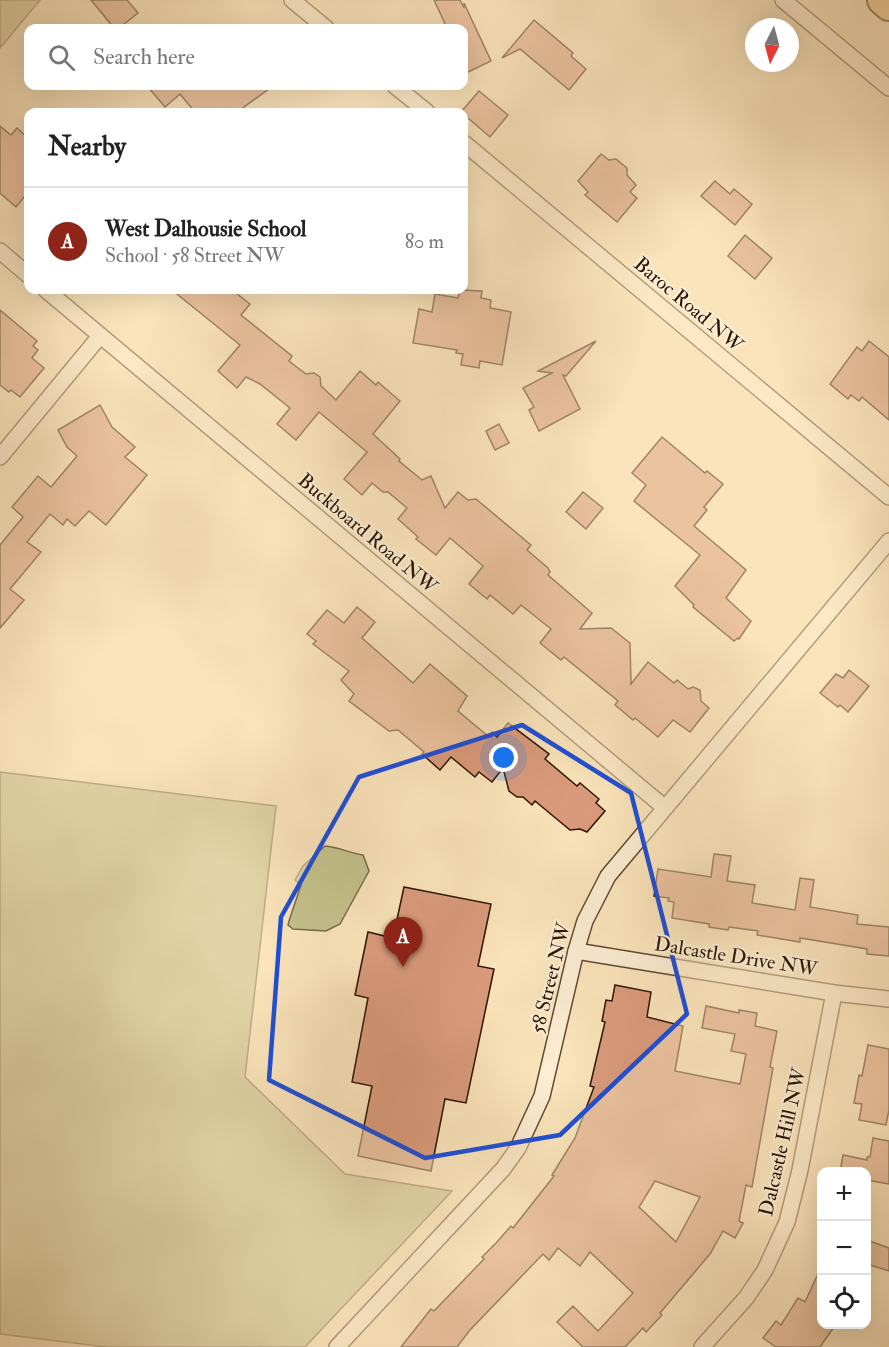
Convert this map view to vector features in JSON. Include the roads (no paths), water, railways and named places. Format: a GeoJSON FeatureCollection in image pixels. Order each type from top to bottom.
{"type":"FeatureCollection","features":[{"type":"Feature","properties":{"kind":"highway"},"geometry":{"type":"LineString","coordinates":[[882,0],[889,6]]}},
{"type":"Feature","properties":{"kind":"street"},"geometry":{"type":"LineString","coordinates":[[292,0],[322,24]]}},
{"type":"Feature","properties":{"kind":"street"},"geometry":{"type":"LineString","coordinates":[[783,0],[889,88]]}},
{"type":"Feature","properties":{"kind":"street"},"geometry":{"type":"LineString","coordinates":[[400,90],[422,108]]}},
{"type":"Feature","properties":{"kind":"street","name":"Baroc Road NW"},"geometry":{"type":"LineString","coordinates":[[468,146],[889,498]]}},
{"type":"Feature","properties":{"kind":"street"},"geometry":{"type":"LineString","coordinates":[[0,250],[24,271]]}},
{"type":"Feature","properties":{"kind":"street","name":"Buckboard Road NW"},"geometry":{"type":"LineString","coordinates":[[51,294],[664,807]]}},
{"type":"Feature","properties":{"kind":"street"},"geometry":{"type":"LineString","coordinates":[[0,457],[100,336]]}},
{"type":"Feature","properties":{"kind":"street","name":"58 Street NW"},"geometry":{"type":"LineString","coordinates":[[338,1347],[503,1169],[519,1148],[542,1096],[585,921],[608,876],[889,541]]}},
{"type":"Feature","properties":{"kind":"street","name":"Dalcastle Drive NW"},"geometry":{"type":"LineString","coordinates":[[576,951],[834,993],[889,999]]}},
{"type":"Feature","properties":{"kind":"street","name":"Dalcastle Hill NW"},"geometry":{"type":"LineString","coordinates":[[702,1347],[746,1298],[765,1270],[787,1222],[800,1170],[834,993]]}},
{"type":"Feature","properties":{"kind":"place","name":"West Dalhousie School"},"geometry":{"type":"Point","coordinates":[403,967]}}]}
